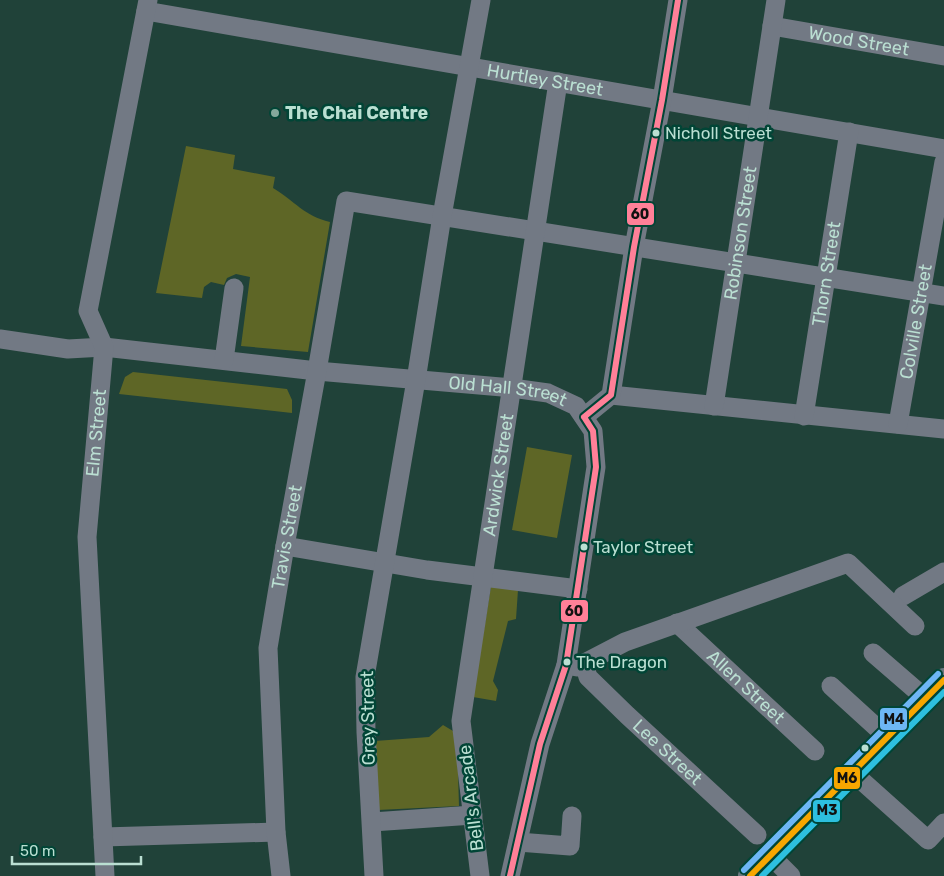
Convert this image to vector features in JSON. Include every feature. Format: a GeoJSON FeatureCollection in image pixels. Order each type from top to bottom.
{"type":"FeatureCollection","features":[{"type":"Feature","properties":{"kind":"main road"},"geometry":{"type":"LineString","coordinates":[[750,876],[944,680]]}},
{"type":"Feature","properties":{"kind":"street","name":"Grey Street"},"geometry":{"type":"LineString","coordinates":[[374,876],[365,677],[442,216],[481,0]]}},
{"type":"Feature","properties":{"kind":"street"},"geometry":{"type":"LineString","coordinates":[[584,417],[611,395],[634,247],[662,100],[678,0]]}},
{"type":"Feature","properties":{"kind":"street","name":"Robinson Street"},"geometry":{"type":"LineString","coordinates":[[714,406],[776,0]]}},
{"type":"Feature","properties":{"kind":"street","name":"Hurtley Street"},"geometry":{"type":"LineString","coordinates":[[147,6],[558,82],[944,149]]}},
{"type":"Feature","properties":{"kind":"street","name":"Elm Street"},"geometry":{"type":"LineString","coordinates":[[105,876],[87,537],[104,347],[88,311],[147,6]]}},
{"type":"Feature","properties":{"kind":"street","name":"Wood Street"},"geometry":{"type":"LineString","coordinates":[[772,26],[944,56]]}},
{"type":"Feature","properties":{"kind":"street","name":"Ardwick Street"},"geometry":{"type":"LineString","coordinates":[[461,721],[558,82]]}},
{"type":"Feature","properties":{"kind":"street","name":"Thorn Street"},"geometry":{"type":"LineString","coordinates":[[804,416],[849,132]]}},
{"type":"Feature","properties":{"kind":"street","name":"Colville Street"},"geometry":{"type":"LineString","coordinates":[[898,424],[944,162]]}},
{"type":"Feature","properties":{"kind":"street","name":"Travis Street"},"geometry":{"type":"LineString","coordinates":[[280,876],[276,832],[268,648],[346,201],[442,216]]}},
{"type":"Feature","properties":{"kind":"street"},"geometry":{"type":"LineString","coordinates":[[442,216],[944,296]]}},
{"type":"Feature","properties":{"kind":"street"},"geometry":{"type":"LineString","coordinates":[[224,360],[234,288]]}},
{"type":"Feature","properties":{"kind":"street","name":"Old Hall Street"},"geometry":{"type":"LineString","coordinates":[[0,339],[68,348],[104,347],[317,371],[512,388],[548,393],[576,406],[592,431],[596,467],[578,589],[575,664],[540,744],[510,876]]}},
{"type":"Feature","properties":{"kind":"street"},"geometry":{"type":"LineString","coordinates":[[611,395],[944,430]]}},
{"type":"Feature","properties":{"kind":"street"},"geometry":{"type":"LineString","coordinates":[[285,546],[483,577],[578,589]]}},
{"type":"Feature","properties":{"kind":"street"},"geometry":{"type":"LineString","coordinates":[[575,664],[625,642],[848,563],[915,626]]}},
{"type":"Feature","properties":{"kind":"street"},"geometry":{"type":"LineString","coordinates":[[903,596],[944,572]]}},
{"type":"Feature","properties":{"kind":"street","name":"Allen Street"},"geometry":{"type":"LineString","coordinates":[[677,624],[815,750]]}},
{"type":"Feature","properties":{"kind":"street"},"geometry":{"type":"LineString","coordinates":[[873,654],[926,698]]}},
{"type":"Feature","properties":{"kind":"street","name":"Lee Street"},"geometry":{"type":"LineString","coordinates":[[575,664],[627,715],[757,835]]}},
{"type":"Feature","properties":{"kind":"street"},"geometry":{"type":"LineString","coordinates":[[831,686],[887,737]]}},
{"type":"Feature","properties":{"kind":"street","name":"Bell's Arcade"},"geometry":{"type":"LineString","coordinates":[[461,721],[480,876]]}},
{"type":"Feature","properties":{"kind":"street"},"geometry":{"type":"LineString","coordinates":[[852,772],[928,840],[944,823]]}},
{"type":"Feature","properties":{"kind":"street"},"geometry":{"type":"LineString","coordinates":[[372,822],[473,815]]}},
{"type":"Feature","properties":{"kind":"street"},"geometry":{"type":"LineString","coordinates":[[518,842],[570,846],[572,816]]}},
{"type":"Feature","properties":{"kind":"street"},"geometry":{"type":"LineString","coordinates":[[103,837],[276,832]]}},
{"type":"Feature","properties":{"kind":"street"},"geometry":{"type":"LineString","coordinates":[[770,855],[792,876]]}},
{"type":"Feature","properties":{"kind":"green space"},"geometry":{"type":"Polygon","coordinates":[[[186,146],[235,155],[233,169],[275,177],[273,188],[306,212],[330,222],[308,352],[241,346],[250,277],[236,274],[227,278],[224,285],[211,282],[204,287],[202,298],[156,293],[186,146]]]}},
{"type":"Feature","properties":{"kind":"green space"},"geometry":{"type":"Polygon","coordinates":[[[133,372],[287,389],[292,400],[292,413],[119,394],[125,377],[133,372]]]}},
{"type":"Feature","properties":{"kind":"green space"},"geometry":{"type":"Polygon","coordinates":[[[527,447],[572,455],[557,538],[512,530],[527,447]]]}},
{"type":"Feature","properties":{"kind":"green space"},"geometry":{"type":"Polygon","coordinates":[[[491,586],[518,590],[516,619],[508,621],[493,681],[498,690],[496,701],[473,697],[491,586]]]}},
{"type":"Feature","properties":{"kind":"green space"},"geometry":{"type":"Polygon","coordinates":[[[443,725],[453,731],[457,737],[459,806],[378,810],[375,741],[429,737],[443,725]]]}},
{"type":"Feature","properties":{"kind":"transit line","name":"60"},"geometry":{"type":"LineString","coordinates":[[584,417],[611,395],[634,247],[662,100],[678,0]]}},
{"type":"Feature","properties":{"kind":"transit line","name":"60"},"geometry":{"type":"LineString","coordinates":[[510,876],[540,744],[566,665],[596,467],[593,431],[584,417]]}},
{"type":"Feature","properties":{"kind":"transit line","name":"M4"},"geometry":{"type":"LineString","coordinates":[[744,870],[938,674]]}},
{"type":"Feature","properties":{"kind":"transit line","name":"M6"},"geometry":{"type":"LineString","coordinates":[[750,876],[944,680]]}},
{"type":"Feature","properties":{"kind":"transit line","name":"M3"},"geometry":{"type":"LineString","coordinates":[[762,876],[944,692]]}},
{"type":"Feature","properties":{"kind":"place","name":"The Chai Centre"},"geometry":{"type":"Point","coordinates":[275,113]}},
{"type":"Feature","properties":{"kind":"place","name":"Nicholl Street"},"geometry":{"type":"Point","coordinates":[656,133]}},
{"type":"Feature","properties":{"kind":"place","name":"Taylor Street"},"geometry":{"type":"Point","coordinates":[584,547]}},
{"type":"Feature","properties":{"kind":"place","name":"The Dragon"},"geometry":{"type":"Point","coordinates":[567,662]}}]}
